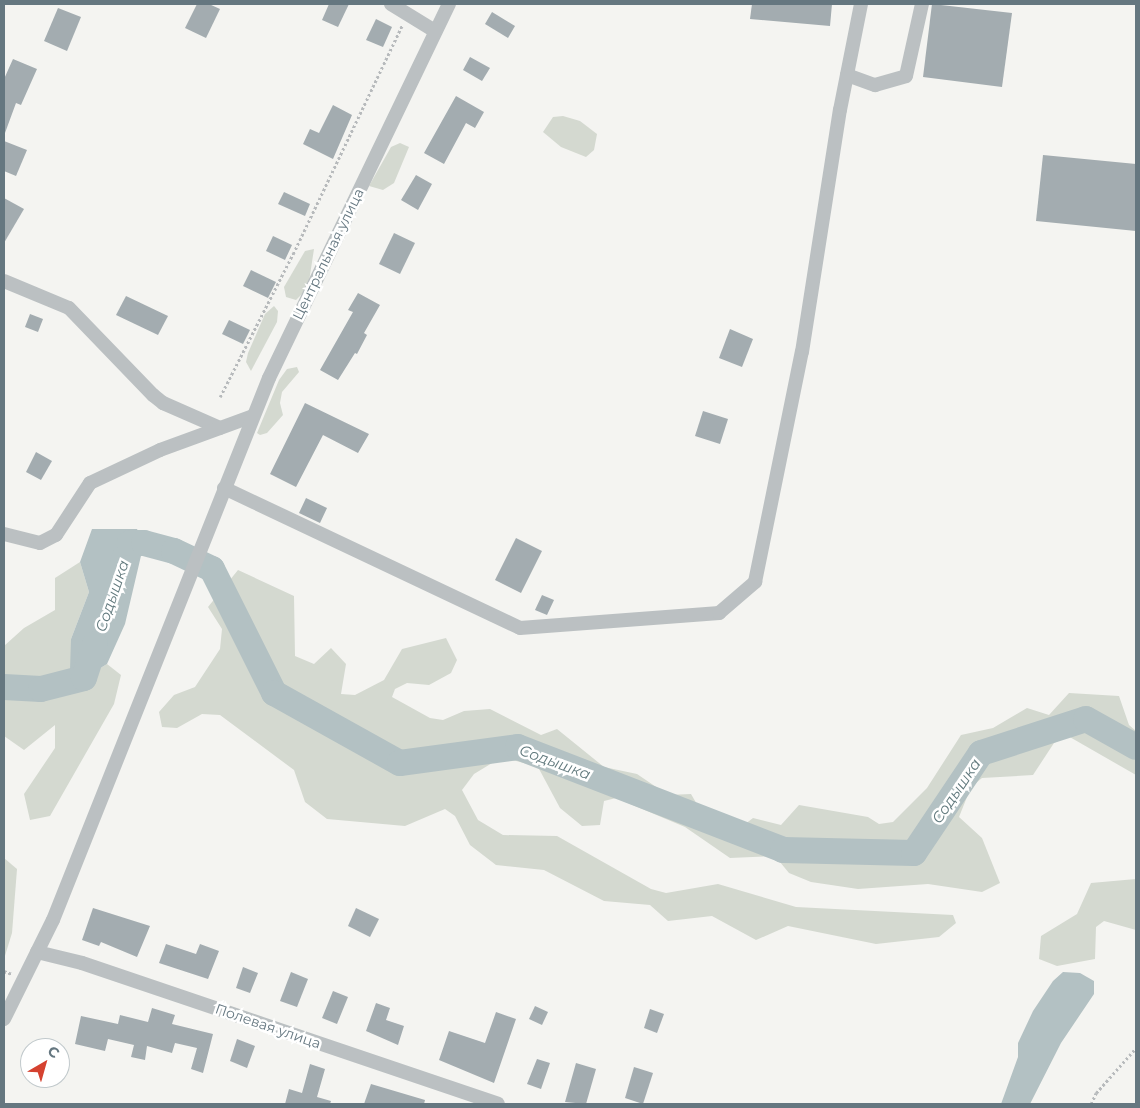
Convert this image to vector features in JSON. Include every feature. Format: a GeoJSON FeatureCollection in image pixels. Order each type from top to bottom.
{"type":"FeatureCollection","features":[{"type":"Feature","properties":{"kind":"street"},"geometry":{"type":"LineString","coordinates":[[391,4],[408,12],[435,31]]}},
{"type":"Feature","properties":{"kind":"street","name":"Центральная улица"},"geometry":{"type":"LineString","coordinates":[[4,1019],[53,920],[253,416],[449,4]]}},
{"type":"Feature","properties":{"kind":"street"},"geometry":{"type":"LineString","coordinates":[[224,488],[520,628],[719,613],[754,582],[802,352],[847,75],[861,4]]}},
{"type":"Feature","properties":{"kind":"street"},"geometry":{"type":"LineString","coordinates":[[847,75],[875,85],[906,76],[922,4]]}},
{"type":"Feature","properties":{"kind":"street"},"geometry":{"type":"LineString","coordinates":[[4,281],[69,308],[153,395],[220,428]]}},
{"type":"Feature","properties":{"kind":"street"},"geometry":{"type":"LineString","coordinates":[[4,534],[40,543],[56,535],[90,483],[160,450],[253,416]]}},
{"type":"Feature","properties":{"kind":"street","name":"Полевая улица"},"geometry":{"type":"LineString","coordinates":[[37,952],[82,963],[498,1104]]}},
{"type":"Feature","properties":{"kind":"path"},"geometry":{"type":"LineString","coordinates":[[220,396],[293,254],[408,12]]}},
{"type":"Feature","properties":{"kind":"path"},"geometry":{"type":"LineString","coordinates":[[1091,1104],[1096,1093],[1136,1048]]}},
{"type":"Feature","properties":{"kind":"shaded area"},"geometry":{"type":"Polygon","coordinates":[[[563,116],[580,121],[597,134],[594,150],[586,157],[561,147],[543,132],[553,117],[563,116]]]}},
{"type":"Feature","properties":{"kind":"shaded area"},"geometry":{"type":"Polygon","coordinates":[[[400,143],[409,147],[394,183],[383,190],[369,186],[391,147],[400,143]]]}},
{"type":"Feature","properties":{"kind":"shaded area"},"geometry":{"type":"Polygon","coordinates":[[[314,249],[308,288],[296,300],[286,297],[284,287],[305,251],[314,249]]]}},
{"type":"Feature","properties":{"kind":"shaded area"},"geometry":{"type":"Polygon","coordinates":[[[274,306],[278,311],[277,322],[251,371],[246,362],[248,353],[265,314],[274,306]]]}},
{"type":"Feature","properties":{"kind":"shaded area"},"geometry":{"type":"Polygon","coordinates":[[[297,367],[299,372],[282,392],[280,403],[283,415],[267,433],[260,435],[257,433],[279,380],[287,369],[297,367]]]}},
{"type":"Feature","properties":{"kind":"shaded area"},"geometry":{"type":"Polygon","coordinates":[[[80,562],[89,592],[71,639],[84,678],[107,664],[121,675],[114,704],[50,816],[30,820],[24,794],[55,748],[55,725],[24,750],[4,736],[4,646],[24,628],[55,610],[55,578],[80,562]]]}},
{"type":"Feature","properties":{"kind":"shaded area"},"geometry":{"type":"Polygon","coordinates":[[[238,570],[294,596],[295,656],[314,664],[331,648],[346,664],[341,694],[355,695],[384,680],[402,649],[446,638],[457,660],[451,673],[429,685],[407,683],[395,689],[392,697],[430,718],[443,720],[464,711],[490,709],[541,735],[557,729],[604,767],[637,774],[668,795],[691,794],[713,832],[740,828],[753,818],[781,825],[799,805],[868,817],[879,824],[893,822],[927,788],[961,735],[993,728],[1027,708],[1049,715],[1069,693],[1119,696],[1129,725],[1136,731],[1136,775],[1068,736],[1054,743],[1033,775],[982,778],[971,787],[959,817],[982,838],[1000,883],[982,892],[928,884],[858,889],[811,882],[789,873],[775,856],[730,858],[685,827],[616,798],[604,801],[600,825],[582,826],[560,808],[538,767],[502,757],[474,774],[462,790],[478,820],[503,835],[557,836],[651,889],[666,893],[718,884],[796,907],[953,915],[956,923],[939,937],[876,944],[788,926],[756,940],[712,916],[668,921],[650,905],[604,901],[544,870],[496,865],[470,845],[455,816],[445,809],[405,826],[327,819],[305,802],[294,770],[220,715],[202,714],[177,728],[162,727],[159,712],[174,695],[195,687],[220,649],[222,629],[208,607],[238,570]]]}},
{"type":"Feature","properties":{"kind":"shaded area"},"geometry":{"type":"Polygon","coordinates":[[[4,858],[17,869],[12,933],[4,959],[4,858]]]}},
{"type":"Feature","properties":{"kind":"shaded area"},"geometry":{"type":"Polygon","coordinates":[[[1136,879],[1136,930],[1104,921],[1096,927],[1095,959],[1057,966],[1039,959],[1041,936],[1077,914],[1091,883],[1136,879]]]}},
{"type":"Feature","properties":{"kind":"water"},"geometry":{"type":"Polygon","coordinates":[[[92,529],[137,529],[144,543],[125,624],[107,664],[84,678],[70,670],[71,639],[89,592],[80,562],[92,529]]]}},
{"type":"Feature","properties":{"kind":"water"},"geometry":{"type":"Polygon","coordinates":[[[1063,972],[1080,973],[1094,981],[1094,994],[1061,1043],[1030,1104],[1001,1104],[1018,1057],[1018,1043],[1033,1011],[1053,981],[1063,972]]]}},
{"type":"Feature","properties":{"kind":"building"},"geometry":{"type":"Polygon","coordinates":[[[197,4],[209,4],[220,9],[206,38],[185,28],[197,4]]]}},
{"type":"Feature","properties":{"kind":"building"},"geometry":{"type":"Polygon","coordinates":[[[329,4],[349,4],[338,27],[322,20],[329,4]]]}},
{"type":"Feature","properties":{"kind":"building"},"geometry":{"type":"Polygon","coordinates":[[[752,4],[832,4],[830,26],[750,19],[752,4]]]}},
{"type":"Feature","properties":{"kind":"building"},"geometry":{"type":"Polygon","coordinates":[[[932,4],[1012,13],[1002,87],[923,77],[932,4]]]}},
{"type":"Feature","properties":{"kind":"building"},"geometry":{"type":"Polygon","coordinates":[[[58,8],[81,17],[67,51],[44,41],[58,8]]]}},
{"type":"Feature","properties":{"kind":"building"},"geometry":{"type":"Polygon","coordinates":[[[492,12],[515,26],[508,38],[485,24],[492,12]]]}},
{"type":"Feature","properties":{"kind":"building"},"geometry":{"type":"Polygon","coordinates":[[[376,19],[392,27],[383,47],[366,40],[376,19]]]}},
{"type":"Feature","properties":{"kind":"building"},"geometry":{"type":"Polygon","coordinates":[[[470,57],[490,68],[482,81],[463,70],[470,57]]]}},
{"type":"Feature","properties":{"kind":"building"},"geometry":{"type":"Polygon","coordinates":[[[13,59],[37,69],[21,105],[16,103],[5,133],[4,79],[13,59]]]}},
{"type":"Feature","properties":{"kind":"building"},"geometry":{"type":"Polygon","coordinates":[[[456,96],[484,112],[475,128],[466,123],[444,164],[424,153],[456,96]]]}},
{"type":"Feature","properties":{"kind":"building"},"geometry":{"type":"Polygon","coordinates":[[[333,105],[352,115],[333,159],[303,144],[310,129],[319,133],[333,105]]]}},
{"type":"Feature","properties":{"kind":"building"},"geometry":{"type":"Polygon","coordinates":[[[4,141],[27,150],[16,176],[4,171],[4,141]]]}},
{"type":"Feature","properties":{"kind":"building"},"geometry":{"type":"Polygon","coordinates":[[[1043,155],[1136,164],[1136,231],[1036,221],[1043,155]]]}},
{"type":"Feature","properties":{"kind":"building"},"geometry":{"type":"Polygon","coordinates":[[[416,175],[432,184],[418,210],[401,200],[416,175]]]}},
{"type":"Feature","properties":{"kind":"building"},"geometry":{"type":"Polygon","coordinates":[[[284,192],[310,204],[305,216],[278,204],[284,192]]]}},
{"type":"Feature","properties":{"kind":"building"},"geometry":{"type":"Polygon","coordinates":[[[4,198],[24,209],[4,243],[4,198]]]}},
{"type":"Feature","properties":{"kind":"building"},"geometry":{"type":"Polygon","coordinates":[[[394,233],[415,243],[400,274],[379,264],[394,233]]]}},
{"type":"Feature","properties":{"kind":"building"},"geometry":{"type":"Polygon","coordinates":[[[273,236],[292,245],[285,260],[266,251],[273,236]]]}},
{"type":"Feature","properties":{"kind":"building"},"geometry":{"type":"Polygon","coordinates":[[[251,270],[276,282],[268,298],[243,286],[251,270]]]}},
{"type":"Feature","properties":{"kind":"building"},"geometry":{"type":"Polygon","coordinates":[[[358,293],[380,305],[364,333],[367,335],[357,354],[355,353],[338,380],[320,370],[353,312],[348,310],[358,293]]]}},
{"type":"Feature","properties":{"kind":"building"},"geometry":{"type":"Polygon","coordinates":[[[126,296],[168,316],[158,335],[116,315],[126,296]]]}},
{"type":"Feature","properties":{"kind":"building"},"geometry":{"type":"Polygon","coordinates":[[[30,314],[43,319],[38,332],[25,327],[30,314]]]}},
{"type":"Feature","properties":{"kind":"building"},"geometry":{"type":"Polygon","coordinates":[[[229,320],[250,330],[243,344],[222,334],[229,320]]]}},
{"type":"Feature","properties":{"kind":"building"},"geometry":{"type":"Polygon","coordinates":[[[730,329],[753,339],[742,367],[719,358],[730,329]]]}},
{"type":"Feature","properties":{"kind":"building"},"geometry":{"type":"Polygon","coordinates":[[[305,403],[369,434],[358,453],[323,435],[296,487],[270,474],[305,403]]]}},
{"type":"Feature","properties":{"kind":"building"},"geometry":{"type":"Polygon","coordinates":[[[703,411],[728,419],[720,444],[695,436],[703,411]]]}},
{"type":"Feature","properties":{"kind":"building"},"geometry":{"type":"Polygon","coordinates":[[[36,452],[52,461],[41,480],[26,472],[36,452]]]}},
{"type":"Feature","properties":{"kind":"building"},"geometry":{"type":"Polygon","coordinates":[[[306,498],[327,508],[320,523],[299,513],[306,498]]]}},
{"type":"Feature","properties":{"kind":"building"},"geometry":{"type":"Polygon","coordinates":[[[516,538],[542,551],[521,593],[495,580],[516,538]]]}},
{"type":"Feature","properties":{"kind":"building"},"geometry":{"type":"Polygon","coordinates":[[[542,595],[554,600],[547,615],[535,610],[542,595]]]}},
{"type":"Feature","properties":{"kind":"building"},"geometry":{"type":"Polygon","coordinates":[[[93,908],[150,926],[137,957],[101,942],[99,946],[82,940],[93,908]]]}},
{"type":"Feature","properties":{"kind":"building"},"geometry":{"type":"Polygon","coordinates":[[[356,908],[379,919],[370,937],[348,926],[356,908]]]}},
{"type":"Feature","properties":{"kind":"building"},"geometry":{"type":"Polygon","coordinates":[[[166,944],[196,954],[200,944],[219,951],[208,979],[159,963],[166,944]]]}},
{"type":"Feature","properties":{"kind":"building"},"geometry":{"type":"Polygon","coordinates":[[[243,967],[258,973],[250,993],[236,988],[243,967]]]}},
{"type":"Feature","properties":{"kind":"building"},"geometry":{"type":"Polygon","coordinates":[[[291,972],[308,979],[297,1007],[280,1001],[291,972]]]}},
{"type":"Feature","properties":{"kind":"building"},"geometry":{"type":"Polygon","coordinates":[[[333,991],[348,997],[337,1024],[322,1018],[333,991]]]}},
{"type":"Feature","properties":{"kind":"building"},"geometry":{"type":"Polygon","coordinates":[[[376,1003],[390,1008],[386,1020],[404,1026],[398,1045],[366,1031],[376,1003]]]}},
{"type":"Feature","properties":{"kind":"building"},"geometry":{"type":"Polygon","coordinates":[[[535,1006],[548,1012],[542,1025],[529,1019],[535,1006]]]}},
{"type":"Feature","properties":{"kind":"building"},"geometry":{"type":"Polygon","coordinates":[[[152,1008],[175,1015],[172,1024],[213,1034],[203,1073],[191,1069],[197,1048],[175,1043],[172,1053],[147,1046],[145,1060],[131,1057],[134,1045],[108,1039],[105,1051],[75,1044],[81,1016],[118,1024],[120,1015],[148,1022],[152,1008]]]}},
{"type":"Feature","properties":{"kind":"building"},"geometry":{"type":"Polygon","coordinates":[[[650,1009],[664,1014],[657,1033],[644,1028],[650,1009]]]}},
{"type":"Feature","properties":{"kind":"building"},"geometry":{"type":"Polygon","coordinates":[[[496,1012],[516,1019],[494,1083],[439,1060],[449,1031],[485,1043],[496,1012]]]}},
{"type":"Feature","properties":{"kind":"building"},"geometry":{"type":"Polygon","coordinates":[[[237,1039],[255,1046],[247,1068],[230,1061],[237,1039]]]}},
{"type":"Feature","properties":{"kind":"building"},"geometry":{"type":"Polygon","coordinates":[[[537,1059],[550,1063],[541,1089],[527,1084],[537,1059]]]}},
{"type":"Feature","properties":{"kind":"building"},"geometry":{"type":"Polygon","coordinates":[[[576,1063],[596,1069],[586,1104],[565,1102],[576,1063]]]}},
{"type":"Feature","properties":{"kind":"building"},"geometry":{"type":"Polygon","coordinates":[[[310,1064],[325,1069],[317,1097],[331,1101],[330,1104],[285,1104],[289,1089],[302,1093],[310,1064]]]}},
{"type":"Feature","properties":{"kind":"building"},"geometry":{"type":"Polygon","coordinates":[[[634,1067],[653,1073],[643,1104],[625,1098],[634,1067]]]}},
{"type":"Feature","properties":{"kind":"building"},"geometry":{"type":"Polygon","coordinates":[[[371,1084],[425,1100],[424,1104],[364,1104],[371,1084]]]}},
{"type":"Feature","properties":{"kind":"waterway","name":"Содышка"},"geometry":{"type":"LineString","coordinates":[[123,563],[130,543],[144,543],[174,551],[212,569],[274,693],[400,763],[518,747],[783,850],[914,853],[981,753],[1086,719],[1136,747]]}},
{"type":"Feature","properties":{"kind":"waterway","name":"Содышка"},"geometry":{"type":"LineString","coordinates":[[4,687],[41,689],[84,678],[95,645]]}}]}
